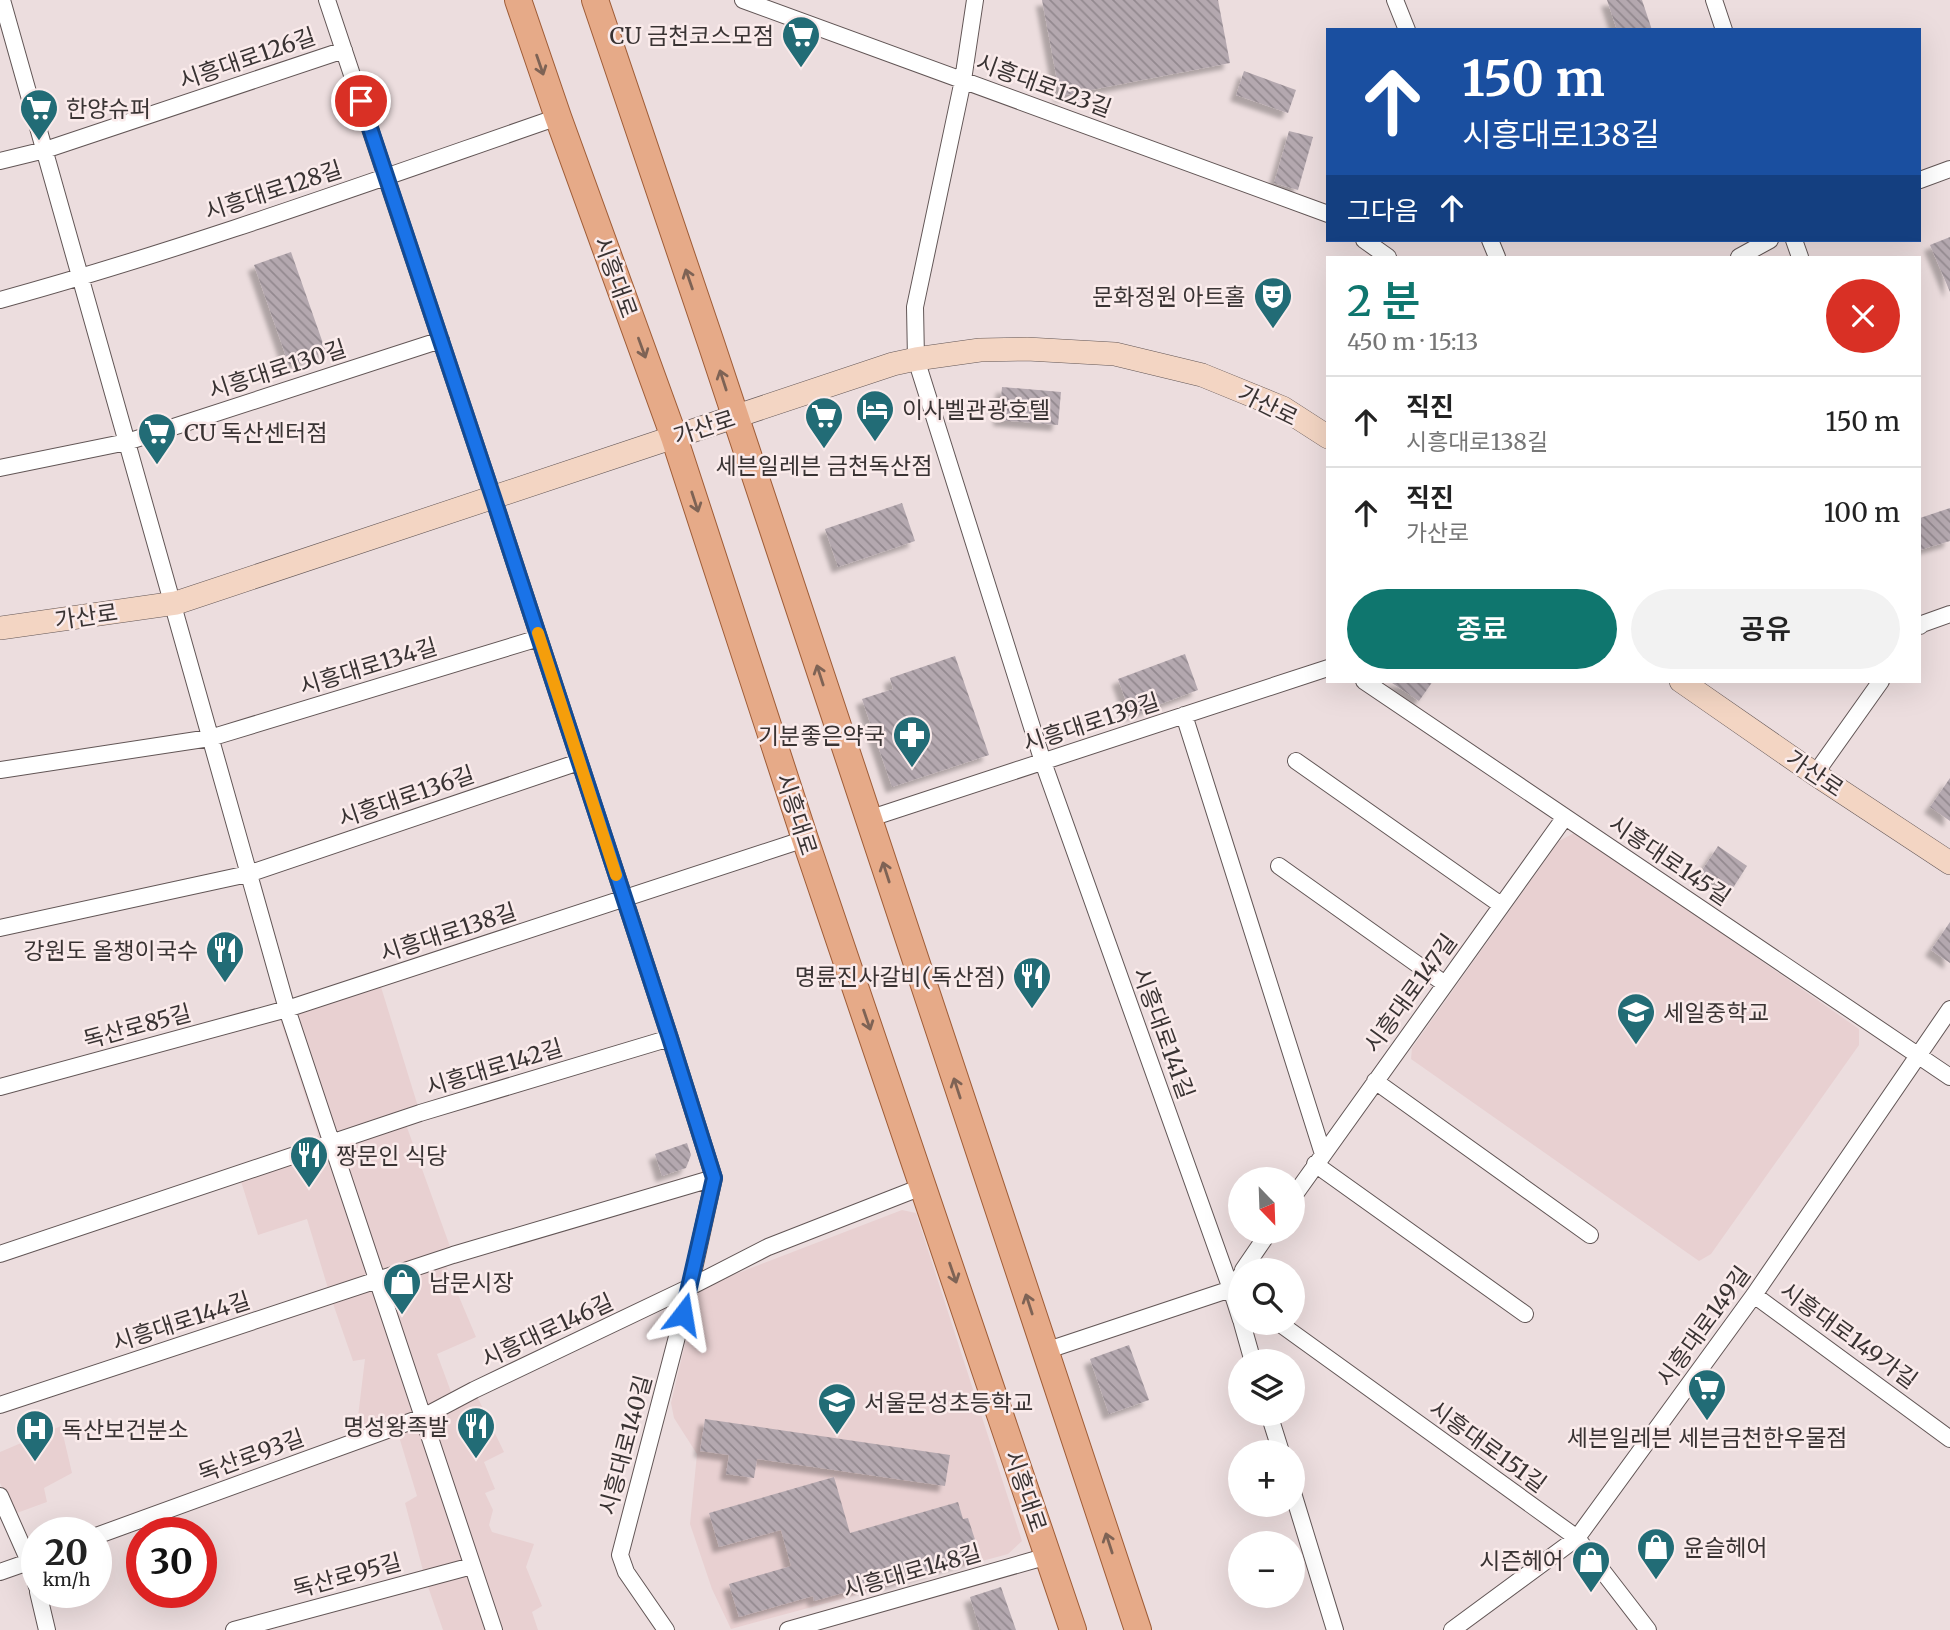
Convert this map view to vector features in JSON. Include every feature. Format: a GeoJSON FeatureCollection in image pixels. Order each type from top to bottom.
{"type":"FeatureCollection","features":[{"type":"Feature","properties":{"kind":"main road","name":"시흥대로"},"geometry":{"type":"LineString","coordinates":[[518,0],[674,437],[805,839],[1073,1630]]}},
{"type":"Feature","properties":{"kind":"main road"},"geometry":{"type":"LineString","coordinates":[[595,0],[1138,1630]]}},
{"type":"Feature","properties":{"kind":"main road","name":"가산로"},"geometry":{"type":"LineString","coordinates":[[0,628],[172,604],[893,364],[916,359],[980,350],[1027,349],[1115,354],[1202,375],[1283,408],[1326,436]]}},
{"type":"Feature","properties":{"kind":"main road","name":"가산로"},"geometry":{"type":"LineString","coordinates":[[1684,683],[1950,863]]}},
{"type":"Feature","properties":{"kind":"street"},"geometry":{"type":"LineString","coordinates":[[2,0],[287,1009],[494,1630]]}},
{"type":"Feature","properties":{"kind":"street"},"geometry":{"type":"LineString","coordinates":[[327,0],[623,898]]}},
{"type":"Feature","properties":{"kind":"street","name":"시흥대로123길"},"geometry":{"type":"LineString","coordinates":[[743,0],[1326,213]]}},
{"type":"Feature","properties":{"kind":"street"},"geometry":{"type":"LineString","coordinates":[[975,0],[963,80],[915,307],[916,359],[1043,762]]}},
{"type":"Feature","properties":{"kind":"street"},"geometry":{"type":"LineString","coordinates":[[1395,0],[1406,28]]}},
{"type":"Feature","properties":{"kind":"street"},"geometry":{"type":"LineString","coordinates":[[1714,0],[1723,28]]}},
{"type":"Feature","properties":{"kind":"street","name":"시흥대로126길"},"geometry":{"type":"LineString","coordinates":[[0,161],[45,150],[344,50]]}},
{"type":"Feature","properties":{"kind":"street","name":"시흥대로128길"},"geometry":{"type":"LineString","coordinates":[[0,300],[80,278],[558,117]]}},
{"type":"Feature","properties":{"kind":"street"},"geometry":{"type":"LineString","coordinates":[[1921,180],[1950,169]]}},
{"type":"Feature","properties":{"kind":"street"},"geometry":{"type":"LineString","coordinates":[[1367,242],[1387,256]]}},
{"type":"Feature","properties":{"kind":"street"},"geometry":{"type":"LineString","coordinates":[[1741,256],[1766,242]]}},
{"type":"Feature","properties":{"kind":"street","name":"시흥대로130길"},"geometry":{"type":"LineString","coordinates":[[0,468],[127,442],[441,340]]}},
{"type":"Feature","properties":{"kind":"street"},"geometry":{"type":"LineString","coordinates":[[1921,623],[1950,614]]}},
{"type":"Feature","properties":{"kind":"street","name":"시흥대로134길"},"geometry":{"type":"LineString","coordinates":[[0,770],[210,738],[539,638]]}},
{"type":"Feature","properties":{"kind":"street","name":"시흥대로139길"},"geometry":{"type":"LineString","coordinates":[[868,819],[1326,669]]}},
{"type":"Feature","properties":{"kind":"street","name":"시흥대로145길"},"geometry":{"type":"LineString","coordinates":[[1367,683],[1950,1077]]}},
{"type":"Feature","properties":{"kind":"street"},"geometry":{"type":"LineString","coordinates":[[1815,774],[1880,683]]}},
{"type":"Feature","properties":{"kind":"street"},"geometry":{"type":"LineString","coordinates":[[1184,715],[1319,1159],[1525,1314]]}},
{"type":"Feature","properties":{"kind":"street"},"geometry":{"type":"LineString","coordinates":[[1296,761],[1502,905]]}},
{"type":"Feature","properties":{"kind":"street","name":"시흥대로136길"},"geometry":{"type":"LineString","coordinates":[[0,928],[248,874],[579,762]]}},
{"type":"Feature","properties":{"kind":"street","name":"시흥대로141길"},"geometry":{"type":"LineString","coordinates":[[1043,762],[1228,1270]]}},
{"type":"Feature","properties":{"kind":"street","name":"시흥대로147길"},"geometry":{"type":"LineString","coordinates":[[1306,1178],[1565,817]]}},
{"type":"Feature","properties":{"kind":"street","name":"시흥대로138길"},"geometry":{"type":"LineString","coordinates":[[287,1009],[805,839]]}},
{"type":"Feature","properties":{"kind":"street"},"geometry":{"type":"LineString","coordinates":[[1279,866],[1444,985]]}},
{"type":"Feature","properties":{"kind":"street","name":"시흥대로140길"},"geometry":{"type":"LineString","coordinates":[[623,898],[714,1178],[690,1287],[620,1555],[626,1572],[666,1630]]}},
{"type":"Feature","properties":{"kind":"street","name":"독산로85길"},"geometry":{"type":"LineString","coordinates":[[0,1087],[287,1009]]}},
{"type":"Feature","properties":{"kind":"street","name":"시흥대로149길"},"geometry":{"type":"LineString","coordinates":[[1452,1630],[1577,1538],[1754,1295],[1950,1009]]}},
{"type":"Feature","properties":{"kind":"street","name":"시흥대로142길"},"geometry":{"type":"LineString","coordinates":[[0,1254],[420,1113],[670,1038]]}},
{"type":"Feature","properties":{"kind":"street"},"geometry":{"type":"LineString","coordinates":[[1375,1081],[1590,1235]]}},
{"type":"Feature","properties":{"kind":"street","name":"시흥대로144길"},"geometry":{"type":"LineString","coordinates":[[0,1405],[453,1255],[714,1178]]}},
{"type":"Feature","properties":{"kind":"street","name":"시흥대로146길"},"geometry":{"type":"LineString","coordinates":[[423,1417],[768,1247],[924,1186]]}},
{"type":"Feature","properties":{"kind":"street"},"geometry":{"type":"LineString","coordinates":[[1045,1351],[1228,1294]]}},
{"type":"Feature","properties":{"kind":"street","name":"시흥대로149가길"},"geometry":{"type":"LineString","coordinates":[[1754,1295],[1950,1438]]}},
{"type":"Feature","properties":{"kind":"street","name":"시흥대로151길"},"geometry":{"type":"LineString","coordinates":[[1296,1335],[1577,1538],[1648,1630]]}},
{"type":"Feature","properties":{"kind":"street","name":"독산로93길"},"geometry":{"type":"LineString","coordinates":[[112,1530],[423,1417]]}},
{"type":"Feature","properties":{"kind":"street"},"geometry":{"type":"LineString","coordinates":[[0,1496],[21,1537]]}},
{"type":"Feature","properties":{"kind":"street"},"geometry":{"type":"LineString","coordinates":[[1300,1517],[1335,1630]]}},
{"type":"Feature","properties":{"kind":"street","name":"시흥대로148길"},"geometry":{"type":"LineString","coordinates":[[788,1630],[1048,1556]]}},
{"type":"Feature","properties":{"kind":"street"},"geometry":{"type":"LineString","coordinates":[[0,1572],[21,1564]]}},
{"type":"Feature","properties":{"kind":"street","name":"독산로95길"},"geometry":{"type":"LineString","coordinates":[[234,1630],[472,1566]]}},
{"type":"Feature","properties":{"kind":"street"},"geometry":{"type":"LineString","coordinates":[[42,1608],[47,1630]]}},
{"type":"Feature","properties":{"kind":"shaded area","name":"세일중학교"},"geometry":{"type":"Polygon","coordinates":[[[1576,832],[1859,1029],[1859,1045],[1711,1254],[1699,1261],[1411,1059],[1412,1048],[1559,841],[1576,832]]]}},
{"type":"Feature","properties":{"kind":"shaded area","name":"남문시장"},"geometry":{"type":"Polygon","coordinates":[[[375,984],[381,987],[420,1113],[404,1119],[453,1255],[443,1259],[476,1337],[437,1354],[454,1400],[474,1390],[504,1452],[484,1462],[495,1489],[485,1493],[493,1510],[489,1525],[492,1532],[534,1544],[526,1567],[542,1606],[532,1612],[538,1630],[443,1630],[425,1578],[405,1503],[417,1496],[394,1420],[356,1433],[365,1359],[353,1361],[307,1219],[258,1235],[239,1175],[311,1151],[318,1135],[279,1016],[375,984]]]}},
{"type":"Feature","properties":{"kind":"shaded area","name":"서울문성초등학교"},"geometry":{"type":"Polygon","coordinates":[[[902,1210],[916,1213],[1022,1541],[1008,1554],[731,1629],[712,1589],[690,1524],[697,1454],[674,1418],[671,1403],[697,1293],[707,1285],[902,1210]]]}},
{"type":"Feature","properties":{"kind":"shaded area","name":"독산보건분소"},"geometry":{"type":"Polygon","coordinates":[[[61,1426],[72,1473],[44,1488],[47,1502],[14,1514],[0,1483],[0,1452],[61,1426]]]}},
{"type":"Feature","properties":{"kind":"building"},"geometry":{"type":"Polygon","coordinates":[[[1042,0],[1218,0],[1230,63],[1060,96],[1042,0]]]}},
{"type":"Feature","properties":{"kind":"building"},"geometry":{"type":"Polygon","coordinates":[[[1607,0],[1642,0],[1651,28],[1616,28],[1607,0]]]}},
{"type":"Feature","properties":{"kind":"building"},"geometry":{"type":"Polygon","coordinates":[[[1244,71],[1296,90],[1288,113],[1236,95],[1244,71]]]}},
{"type":"Feature","properties":{"kind":"building"},"geometry":{"type":"Polygon","coordinates":[[[1289,131],[1313,137],[1298,190],[1274,183],[1289,131]]]}},
{"type":"Feature","properties":{"kind":"building"},"geometry":{"type":"Polygon","coordinates":[[[1950,237],[1950,292],[1930,245],[1950,237]]]}},
{"type":"Feature","properties":{"kind":"building"},"geometry":{"type":"Polygon","coordinates":[[[291,252],[326,352],[289,365],[254,265],[291,252]]]}},
{"type":"Feature","properties":{"kind":"building"},"geometry":{"type":"Polygon","coordinates":[[[1002,387],[1061,392],[1058,425],[999,420],[1002,387]]]}},
{"type":"Feature","properties":{"kind":"building"},"geometry":{"type":"Polygon","coordinates":[[[902,503],[915,541],[838,567],[825,529],[902,503]]]}},
{"type":"Feature","properties":{"kind":"building"},"geometry":{"type":"Polygon","coordinates":[[[1950,508],[1950,541],[1921,550],[1921,518],[1950,508]]]}},
{"type":"Feature","properties":{"kind":"building"},"geometry":{"type":"Polygon","coordinates":[[[1185,654],[1198,690],[1131,715],[1118,679],[1185,654]]]}},
{"type":"Feature","properties":{"kind":"building"},"geometry":{"type":"Polygon","coordinates":[[[955,656],[989,755],[892,787],[862,699],[893,689],[890,678],[955,656]]]}},
{"type":"Feature","properties":{"kind":"building"},"geometry":{"type":"Polygon","coordinates":[[[1392,683],[1432,683],[1419,701],[1392,683]]]}},
{"type":"Feature","properties":{"kind":"building"},"geometry":{"type":"Polygon","coordinates":[[[1950,778],[1950,821],[1930,807],[1950,778]]]}},
{"type":"Feature","properties":{"kind":"building"},"geometry":{"type":"Polygon","coordinates":[[[1718,846],[1747,866],[1731,891],[1701,872],[1718,846]]]}},
{"type":"Feature","properties":{"kind":"building"},"geometry":{"type":"Polygon","coordinates":[[[1950,922],[1950,963],[1931,950],[1950,922]]]}},
{"type":"Feature","properties":{"kind":"building"},"geometry":{"type":"Polygon","coordinates":[[[687,1143],[691,1155],[686,1168],[662,1176],[655,1154],[687,1143]]]}},
{"type":"Feature","properties":{"kind":"building"},"geometry":{"type":"Polygon","coordinates":[[[1129,1345],[1149,1400],[1109,1414],[1090,1359],[1129,1345]]]}},
{"type":"Feature","properties":{"kind":"building"},"geometry":{"type":"Polygon","coordinates":[[[705,1419],[950,1455],[945,1486],[757,1459],[754,1478],[726,1474],[729,1455],[700,1451],[705,1419]]]}},
{"type":"Feature","properties":{"kind":"building"},"geometry":{"type":"Polygon","coordinates":[[[834,1477],[850,1533],[958,1502],[963,1519],[968,1518],[978,1549],[971,1551],[973,1559],[883,1585],[882,1582],[814,1601],[813,1596],[739,1617],[729,1584],[791,1566],[781,1530],[719,1547],[709,1513],[834,1477]]]}},
{"type":"Feature","properties":{"kind":"building"},"geometry":{"type":"Polygon","coordinates":[[[1001,1587],[1016,1630],[980,1630],[970,1597],[1001,1587]]]}},
{"type":"Feature","properties":{"kind":"slow traffic"},"geometry":{"type":"LineString","coordinates":[[538,633],[616,875]]}},
{"type":"Feature","properties":{"kind":"place","name":"CU 금천코스모점"},"geometry":{"type":"Point","coordinates":[801,69]}},
{"type":"Feature","properties":{"kind":"place","name":"한양슈퍼"},"geometry":{"type":"Point","coordinates":[39,142]}},
{"type":"Feature","properties":{"kind":"place","name":"문화정원 아트홀"},"geometry":{"type":"Point","coordinates":[1273,330]}},
{"type":"Feature","properties":{"kind":"place","name":"이사벨관광호텔"},"geometry":{"type":"Point","coordinates":[875,443]}},
{"type":"Feature","properties":{"kind":"place","name":"세븐일레븐 금천독산점"},"geometry":{"type":"Point","coordinates":[824,450]}},
{"type":"Feature","properties":{"kind":"place","name":"CU 독산센터점"},"geometry":{"type":"Point","coordinates":[157,466]}},
{"type":"Feature","properties":{"kind":"place","name":"기분좋은약국"},"geometry":{"type":"Point","coordinates":[912,769]}},
{"type":"Feature","properties":{"kind":"place","name":"강원도 올챙이국수"},"geometry":{"type":"Point","coordinates":[225,984]}},
{"type":"Feature","properties":{"kind":"place","name":"명륜진사갈비(독산점)"},"geometry":{"type":"Point","coordinates":[1032,1010]}},
{"type":"Feature","properties":{"kind":"place","name":"세일중학교"},"geometry":{"type":"Point","coordinates":[1636,1046]}},
{"type":"Feature","properties":{"kind":"place","name":"짱문인 식당"},"geometry":{"type":"Point","coordinates":[309,1189]}},
{"type":"Feature","properties":{"kind":"place","name":"남문시장"},"geometry":{"type":"Point","coordinates":[402,1316]}},
{"type":"Feature","properties":{"kind":"place","name":"세븐일레븐 세븐금천한우물점"},"geometry":{"type":"Point","coordinates":[1707,1422]}},
{"type":"Feature","properties":{"kind":"place","name":"서울문성초등학교"},"geometry":{"type":"Point","coordinates":[837,1436]}},
{"type":"Feature","properties":{"kind":"place","name":"명성왕족발"},"geometry":{"type":"Point","coordinates":[476,1460]}},
{"type":"Feature","properties":{"kind":"place","name":"독산보건분소"},"geometry":{"type":"Point","coordinates":[35,1463]}},
{"type":"Feature","properties":{"kind":"place","name":"윤슬헤어"},"geometry":{"type":"Point","coordinates":[1656,1581]}},
{"type":"Feature","properties":{"kind":"place","name":"시즌헤어"},"geometry":{"type":"Point","coordinates":[1591,1594]}},
{"type":"Feature","properties":{"kind":"route"},"geometry":{"type":"LineString","coordinates":[[361,101],[714,1178],[683,1314]]}}]}
